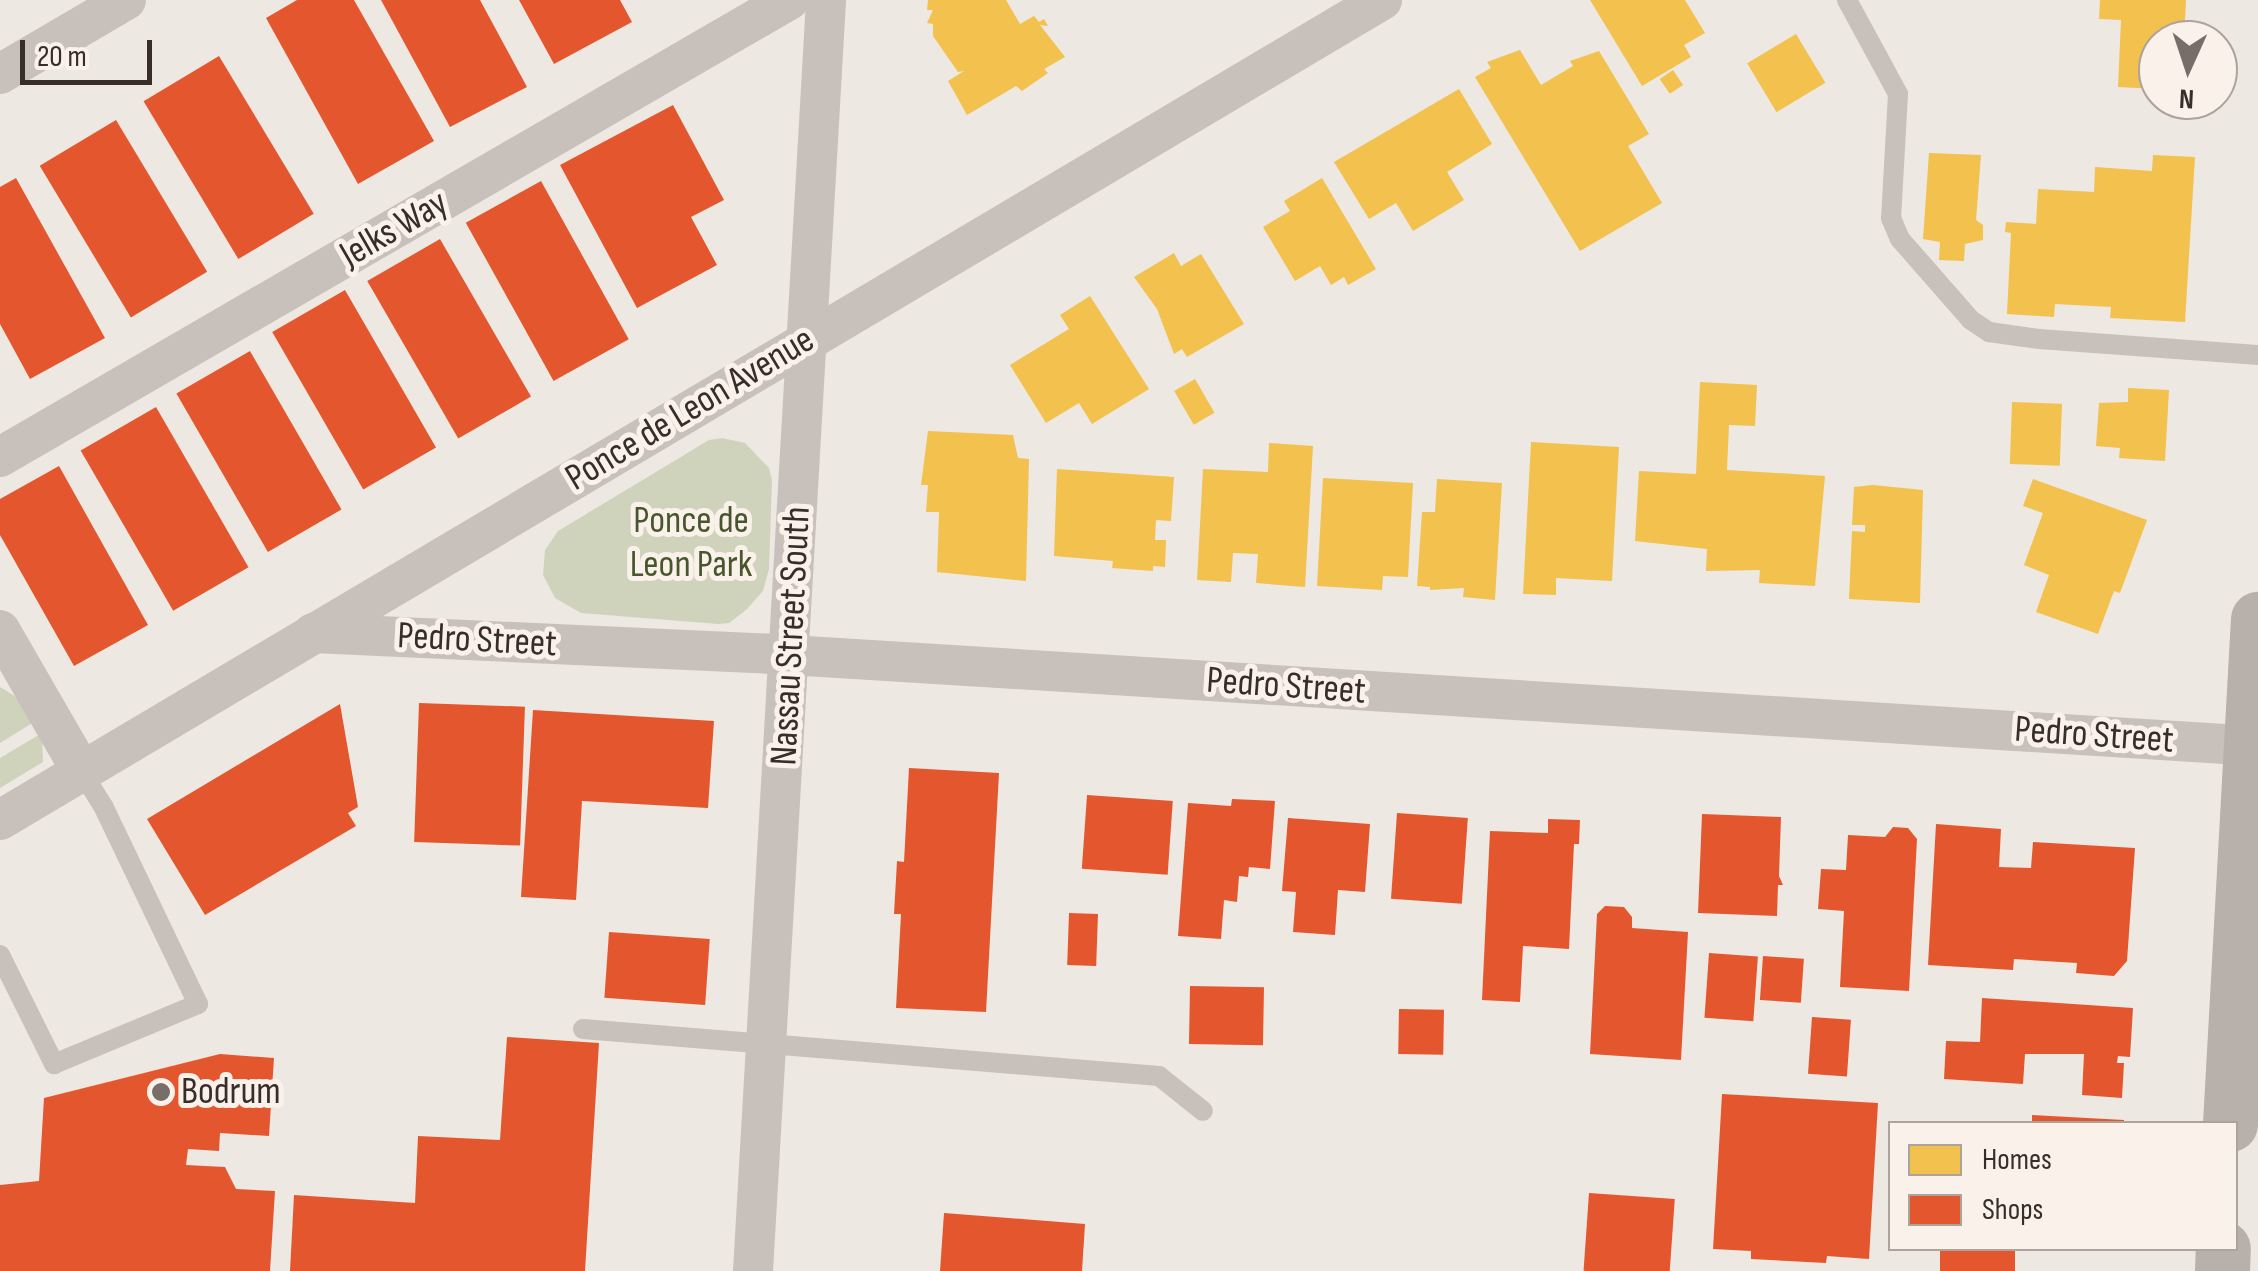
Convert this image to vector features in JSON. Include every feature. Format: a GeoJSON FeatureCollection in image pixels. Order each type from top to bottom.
{"type":"FeatureCollection","features":[{"type":"Feature","properties":{"kind":"street"},"geometry":{"type":"LineString","coordinates":[[0,74],[125,0]]}},
{"type":"Feature","properties":{"kind":"street","name":"Jelks Way"},"geometry":{"type":"LineString","coordinates":[[0,457],[789,0]]}},
{"type":"Feature","properties":{"kind":"street","name":"Nassau Street South"},"geometry":{"type":"LineString","coordinates":[[753,1271],[826,0]]}},
{"type":"Feature","properties":{"kind":"street","name":"Ponce de Leon Avenue"},"geometry":{"type":"LineString","coordinates":[[0,820],[1382,0]]}},
{"type":"Feature","properties":{"kind":"street"},"geometry":{"type":"LineString","coordinates":[[2230,1121],[2255,745],[2258,619]]}},
{"type":"Feature","properties":{"kind":"street"},"geometry":{"type":"LineString","coordinates":[[0,630],[82,772]]}},
{"type":"Feature","properties":{"kind":"street","name":"Pedro Street"},"geometry":{"type":"LineString","coordinates":[[313,632],[790,655],[2255,745]]}},
{"type":"Feature","properties":{"kind":"lane"},"geometry":{"type":"LineString","coordinates":[[1847,0],[1898,94],[1891,218],[1900,240],[1971,320],[1989,332],[2039,340],[2258,355]]}},
{"type":"Feature","properties":{"kind":"lane"},"geometry":{"type":"LineString","coordinates":[[0,955],[54,1064],[198,1004],[103,806],[82,772]]}},
{"type":"Feature","properties":{"kind":"lane"},"geometry":{"type":"LineString","coordinates":[[584,1029],[1160,1076],[1203,1110]]}},
{"type":"Feature","properties":{"kind":"green space","name":"Ponce de Leon Park"},"geometry":{"type":"Polygon","coordinates":[[[722,438],[745,443],[769,468],[772,480],[769,569],[763,591],[746,610],[729,623],[718,624],[581,613],[555,598],[543,575],[545,550],[558,531],[709,440],[722,438]]]}},
{"type":"Feature","properties":{"kind":"green space"},"geometry":{"type":"Polygon","coordinates":[[[0,687],[18,698],[34,722],[0,743],[0,687]]]}},
{"type":"Feature","properties":{"kind":"green space"},"geometry":{"type":"Polygon","coordinates":[[[42,733],[43,762],[0,788],[0,758],[42,733]]]}},
{"type":"Feature","properties":{"kind":"building: Homes"},"geometry":{"type":"Polygon","coordinates":[[[928,0],[1006,0],[1020,24],[1034,16],[1039,22],[1044,19],[1048,26],[1040,25],[1065,57],[1044,69],[1048,73],[1022,91],[1016,86],[967,115],[948,81],[964,71],[958,72],[933,36],[933,24],[927,23],[933,10],[927,10],[928,0]]]}},
{"type":"Feature","properties":{"kind":"building: Homes"},"geometry":{"type":"Polygon","coordinates":[[[1590,0],[1685,0],[1705,33],[1684,45],[1691,57],[1642,86],[1590,0]]]}},
{"type":"Feature","properties":{"kind":"building: Homes"},"geometry":{"type":"Polygon","coordinates":[[[2100,0],[2186,0],[2185,20],[2138,20],[2138,88],[2118,87],[2121,20],[2099,19],[2100,0]]]}},
{"type":"Feature","properties":{"kind":"building: Homes"},"geometry":{"type":"Polygon","coordinates":[[[1796,34],[1825,83],[1776,112],[1747,63],[1796,34]]]}},
{"type":"Feature","properties":{"kind":"building: Homes"},"geometry":{"type":"Polygon","coordinates":[[[1520,50],[1541,85],[1573,66],[1570,61],[1599,51],[1649,134],[1628,146],[1662,203],[1580,251],[1475,77],[1491,68],[1487,62],[1520,50]]]}},
{"type":"Feature","properties":{"kind":"building: Homes"},"geometry":{"type":"Polygon","coordinates":[[[1673,70],[1683,85],[1670,94],[1660,79],[1673,70]]]}},
{"type":"Feature","properties":{"kind":"building: Homes"},"geometry":{"type":"Polygon","coordinates":[[[1459,89],[1492,144],[1447,172],[1464,200],[1413,231],[1396,203],[1369,219],[1334,162],[1459,89]]]}},
{"type":"Feature","properties":{"kind":"building: Homes"},"geometry":{"type":"Polygon","coordinates":[[[1929,153],[1981,155],[1976,220],[1983,225],[1983,240],[1965,244],[1964,261],[1939,260],[1940,242],[1923,239],[1929,153]]]}},
{"type":"Feature","properties":{"kind":"building: Homes"},"geometry":{"type":"Polygon","coordinates":[[[2153,155],[2195,157],[2185,322],[2110,318],[2111,307],[2055,304],[2054,317],[2007,314],[2011,233],[2005,232],[2006,222],[2036,224],[2038,189],[2094,192],[2095,167],[2152,171],[2153,155]]]}},
{"type":"Feature","properties":{"kind":"building: Homes"},"geometry":{"type":"Polygon","coordinates":[[[1322,178],[1376,269],[1348,285],[1344,277],[1331,285],[1320,266],[1295,281],[1263,227],[1290,211],[1284,201],[1322,178]]]}},
{"type":"Feature","properties":{"kind":"building: Homes"},"geometry":{"type":"Polygon","coordinates":[[[1174,253],[1181,266],[1201,254],[1244,324],[1187,357],[1182,349],[1174,354],[1157,309],[1134,277],[1174,253]]]}},
{"type":"Feature","properties":{"kind":"building: Homes"},"geometry":{"type":"Polygon","coordinates":[[[1090,296],[1149,389],[1092,424],[1079,403],[1046,423],[1010,365],[1069,329],[1060,315],[1090,296]]]}},
{"type":"Feature","properties":{"kind":"building: Homes"},"geometry":{"type":"Polygon","coordinates":[[[1195,379],[1214,413],[1194,425],[1174,391],[1195,379]]]}},
{"type":"Feature","properties":{"kind":"building: Homes"},"geometry":{"type":"Polygon","coordinates":[[[1700,382],[1757,385],[1755,426],[1729,425],[1727,470],[1825,476],[1815,586],[1759,583],[1760,570],[1706,571],[1707,549],[1635,541],[1639,471],[1696,474],[1700,382]]]}},
{"type":"Feature","properties":{"kind":"building: Homes"},"geometry":{"type":"Polygon","coordinates":[[[2128,388],[2169,390],[2165,461],[2119,458],[2120,448],[2096,446],[2099,403],[2128,402],[2128,388]]]}},
{"type":"Feature","properties":{"kind":"building: Homes"},"geometry":{"type":"Polygon","coordinates":[[[2012,402],[2062,404],[2060,466],[2010,464],[2012,402]]]}},
{"type":"Feature","properties":{"kind":"building: Homes"},"geometry":{"type":"Polygon","coordinates":[[[928,431],[1013,435],[1018,458],[1029,459],[1026,581],[937,572],[939,512],[926,512],[928,485],[921,485],[928,431]]]}},
{"type":"Feature","properties":{"kind":"building: Homes"},"geometry":{"type":"Polygon","coordinates":[[[1531,442],[1619,447],[1612,581],[1556,578],[1556,595],[1523,594],[1531,442]]]}},
{"type":"Feature","properties":{"kind":"building: Homes"},"geometry":{"type":"Polygon","coordinates":[[[1269,443],[1313,446],[1305,587],[1256,583],[1258,554],[1233,553],[1231,582],[1197,580],[1203,469],[1268,472],[1269,443]]]}},
{"type":"Feature","properties":{"kind":"building: Homes"},"geometry":{"type":"Polygon","coordinates":[[[1057,469],[1174,477],[1171,521],[1156,520],[1155,540],[1166,540],[1165,567],[1153,566],[1153,571],[1112,568],[1113,561],[1054,556],[1057,469]]]}},
{"type":"Feature","properties":{"kind":"building: Homes"},"geometry":{"type":"Polygon","coordinates":[[[1323,478],[1413,483],[1408,577],[1383,576],[1382,590],[1317,586],[1323,478]]]}},
{"type":"Feature","properties":{"kind":"building: Homes"},"geometry":{"type":"Polygon","coordinates":[[[1437,479],[1502,483],[1495,600],[1463,597],[1464,588],[1430,590],[1417,586],[1422,512],[1435,512],[1437,479]]]}},
{"type":"Feature","properties":{"kind":"building: Homes"},"geometry":{"type":"Polygon","coordinates":[[[2033,479],[2147,520],[2120,593],[2114,591],[2098,634],[2036,612],[2049,575],[2024,565],[2043,513],[2023,506],[2033,479]]]}},
{"type":"Feature","properties":{"kind":"building: Homes"},"geometry":{"type":"Polygon","coordinates":[[[1854,487],[1923,490],[1920,603],[1849,599],[1852,531],[1865,532],[1865,525],[1852,525],[1854,487]]]}},
{"type":"Feature","properties":{"kind":"building: Shops"},"geometry":{"type":"Polygon","coordinates":[[[297,0],[354,0],[434,141],[358,184],[266,18],[297,0]]]}},
{"type":"Feature","properties":{"kind":"building: Shops"},"geometry":{"type":"Polygon","coordinates":[[[381,0],[480,0],[527,87],[450,127],[381,0]]]}},
{"type":"Feature","properties":{"kind":"building: Shops"},"geometry":{"type":"Polygon","coordinates":[[[519,0],[620,0],[632,22],[554,64],[519,0]]]}},
{"type":"Feature","properties":{"kind":"building: Shops"},"geometry":{"type":"Polygon","coordinates":[[[219,56],[314,214],[238,259],[144,101],[219,56]]]}},
{"type":"Feature","properties":{"kind":"building: Shops"},"geometry":{"type":"Polygon","coordinates":[[[673,105],[724,200],[691,217],[717,265],[637,308],[560,165],[673,105]]]}},
{"type":"Feature","properties":{"kind":"building: Shops"},"geometry":{"type":"Polygon","coordinates":[[[116,120],[207,272],[131,318],[40,166],[116,120]]]}},
{"type":"Feature","properties":{"kind":"building: Shops"},"geometry":{"type":"Polygon","coordinates":[[[16,178],[105,338],[30,379],[0,324],[0,187],[16,178]]]}},
{"type":"Feature","properties":{"kind":"building: Shops"},"geometry":{"type":"Polygon","coordinates":[[[541,181],[629,339],[554,381],[466,223],[541,181]]]}},
{"type":"Feature","properties":{"kind":"building: Shops"},"geometry":{"type":"Polygon","coordinates":[[[440,239],[531,397],[458,439],[367,281],[440,239]]]}},
{"type":"Feature","properties":{"kind":"building: Shops"},"geometry":{"type":"Polygon","coordinates":[[[345,290],[436,448],[363,490],[272,332],[345,290]]]}},
{"type":"Feature","properties":{"kind":"building: Shops"},"geometry":{"type":"Polygon","coordinates":[[[250,351],[342,509],[268,552],[176,394],[250,351]]]}},
{"type":"Feature","properties":{"kind":"building: Shops"},"geometry":{"type":"Polygon","coordinates":[[[156,407],[249,567],[173,611],[81,450],[156,407]]]}},
{"type":"Feature","properties":{"kind":"building: Shops"},"geometry":{"type":"Polygon","coordinates":[[[59,466],[148,625],[74,666],[0,535],[0,499],[59,466]]]}},
{"type":"Feature","properties":{"kind":"building: Shops"},"geometry":{"type":"Polygon","coordinates":[[[419,703],[525,707],[520,846],[414,842],[419,703]]]}},
{"type":"Feature","properties":{"kind":"building: Shops"},"geometry":{"type":"Polygon","coordinates":[[[340,704],[358,807],[348,813],[356,826],[205,915],[147,819],[340,704]]]}},
{"type":"Feature","properties":{"kind":"building: Shops"},"geometry":{"type":"Polygon","coordinates":[[[533,710],[714,721],[708,808],[582,801],[576,900],[521,897],[533,710]]]}},
{"type":"Feature","properties":{"kind":"building: Shops"},"geometry":{"type":"Polygon","coordinates":[[[909,768],[999,773],[986,1012],[896,1008],[901,914],[894,914],[897,861],[904,862],[909,768]]]}},
{"type":"Feature","properties":{"kind":"building: Shops"},"geometry":{"type":"Polygon","coordinates":[[[1087,795],[1173,801],[1168,875],[1082,869],[1087,795]]]}},
{"type":"Feature","properties":{"kind":"building: Shops"},"geometry":{"type":"Polygon","coordinates":[[[1232,799],[1275,801],[1270,869],[1249,867],[1248,877],[1239,876],[1237,902],[1224,900],[1221,939],[1178,936],[1188,803],[1231,806],[1232,799]]]}},
{"type":"Feature","properties":{"kind":"building: Shops"},"geometry":{"type":"Polygon","coordinates":[[[1397,813],[1468,818],[1462,904],[1391,899],[1397,813]]]}},
{"type":"Feature","properties":{"kind":"building: Shops"},"geometry":{"type":"Polygon","coordinates":[[[1702,814],[1781,817],[1779,876],[1783,885],[1778,885],[1777,916],[1698,913],[1702,814]]]}},
{"type":"Feature","properties":{"kind":"building: Shops"},"geometry":{"type":"Polygon","coordinates":[[[1288,818],[1370,824],[1365,892],[1338,890],[1335,935],[1293,932],[1296,892],[1282,891],[1288,818]]]}},
{"type":"Feature","properties":{"kind":"building: Shops"},"geometry":{"type":"Polygon","coordinates":[[[1548,819],[1580,820],[1579,844],[1574,844],[1569,949],[1523,946],[1520,1002],[1482,1000],[1490,831],[1548,833],[1548,819]]]}},
{"type":"Feature","properties":{"kind":"building: Shops"},"geometry":{"type":"Polygon","coordinates":[[[1936,824],[2001,829],[1999,867],[2031,868],[2033,842],[2135,848],[2127,961],[2114,976],[2076,973],[2077,963],[2014,959],[2013,970],[1928,965],[1936,824]]]}},
{"type":"Feature","properties":{"kind":"building: Shops"},"geometry":{"type":"Polygon","coordinates":[[[1893,827],[1908,828],[1917,839],[1909,991],[1840,987],[1844,911],[1818,909],[1821,869],[1846,870],[1848,835],[1885,837],[1893,827]]]}},
{"type":"Feature","properties":{"kind":"building: Shops"},"geometry":{"type":"Polygon","coordinates":[[[1605,906],[1624,907],[1632,917],[1632,928],[1688,932],[1681,1060],[1590,1054],[1597,914],[1605,906]]]}},
{"type":"Feature","properties":{"kind":"building: Shops"},"geometry":{"type":"Polygon","coordinates":[[[1069,913],[1098,914],[1096,966],[1067,965],[1069,913]]]}},
{"type":"Feature","properties":{"kind":"building: Shops"},"geometry":{"type":"Polygon","coordinates":[[[609,932],[710,939],[705,1005],[604,998],[609,932]]]}},
{"type":"Feature","properties":{"kind":"building: Shops"},"geometry":{"type":"Polygon","coordinates":[[[1709,953],[1758,956],[1753,1021],[1704,1018],[1709,953]]]}},
{"type":"Feature","properties":{"kind":"building: Shops"},"geometry":{"type":"Polygon","coordinates":[[[1763,956],[1804,959],[1801,1003],[1760,1000],[1763,956]]]}},
{"type":"Feature","properties":{"kind":"building: Shops"},"geometry":{"type":"Polygon","coordinates":[[[1190,986],[1264,987],[1263,1045],[1189,1044],[1190,986]]]}},
{"type":"Feature","properties":{"kind":"building: Shops"},"geometry":{"type":"Polygon","coordinates":[[[1982,998],[2133,1008],[2130,1057],[2118,1056],[2117,1063],[2124,1063],[2122,1098],[2082,1095],[2084,1054],[2025,1054],[2023,1084],[1944,1079],[1946,1041],[1980,1042],[1982,998]]]}},
{"type":"Feature","properties":{"kind":"building: Shops"},"geometry":{"type":"Polygon","coordinates":[[[1399,1009],[1444,1010],[1443,1055],[1398,1054],[1399,1009]]]}},
{"type":"Feature","properties":{"kind":"building: Shops"},"geometry":{"type":"Polygon","coordinates":[[[1812,1017],[1851,1020],[1847,1077],[1808,1074],[1812,1017]]]}},
{"type":"Feature","properties":{"kind":"building: Shops"},"geometry":{"type":"Polygon","coordinates":[[[507,1037],[599,1043],[585,1271],[290,1271],[294,1195],[415,1203],[418,1136],[500,1140],[507,1037]]]}},
{"type":"Feature","properties":{"kind":"building: Shops"},"geometry":{"type":"Polygon","coordinates":[[[220,1054],[274,1058],[269,1136],[220,1133],[219,1151],[188,1149],[186,1165],[225,1167],[236,1189],[275,1191],[270,1271],[0,1271],[0,1185],[39,1181],[44,1098],[220,1054]]]}},
{"type":"Feature","properties":{"kind":"building: Shops"},"geometry":{"type":"Polygon","coordinates":[[[1722,1094],[1878,1103],[1869,1259],[1827,1256],[1826,1263],[1751,1259],[1751,1251],[1713,1249],[1722,1094]]]}},
{"type":"Feature","properties":{"kind":"building: Shops"},"geometry":{"type":"Polygon","coordinates":[[[2032,1115],[2124,1120],[2124,1121],[2032,1121],[2032,1115]]]}},
{"type":"Feature","properties":{"kind":"building: Shops"},"geometry":{"type":"Polygon","coordinates":[[[1589,1193],[1675,1199],[1670,1271],[1584,1271],[1589,1193]]]}},
{"type":"Feature","properties":{"kind":"building: Shops"},"geometry":{"type":"Polygon","coordinates":[[[944,1213],[1085,1224],[1082,1271],[940,1271],[944,1213]]]}},
{"type":"Feature","properties":{"kind":"building: Shops"},"geometry":{"type":"Polygon","coordinates":[[[1940,1251],[2015,1251],[2015,1271],[1940,1271],[1940,1251]]]}},
{"type":"Feature","properties":{"kind":"place","name":"Bodrum"},"geometry":{"type":"Point","coordinates":[161,1092]}}]}
